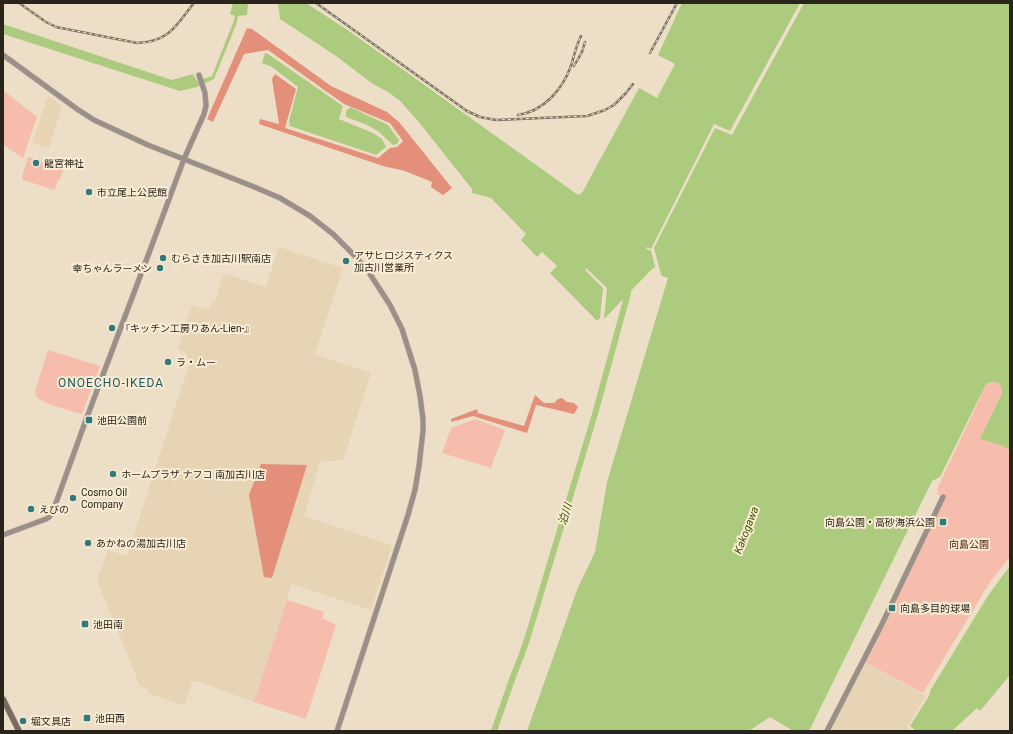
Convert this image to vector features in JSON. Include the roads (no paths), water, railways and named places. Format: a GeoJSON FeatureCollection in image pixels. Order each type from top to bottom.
{"type":"FeatureCollection","features":[{"type":"Feature","properties":{"kind":"main road"},"geometry":{"type":"LineString","coordinates":[[3,699],[19,731]]}},
{"type":"Feature","properties":{"kind":"street"},"geometry":{"type":"LineString","coordinates":[[3,55],[94,120],[135,139],[280,198],[310,216],[333,234],[368,271],[390,305],[402,329],[415,370],[420,396],[423,425],[419,466],[415,490],[408,515],[337,731]]}},
{"type":"Feature","properties":{"kind":"street"},"geometry":{"type":"LineString","coordinates":[[3,535],[46,519],[53,512],[98,386],[184,159],[204,114],[206,106],[205,93],[199,76]]}},
{"type":"Feature","properties":{"kind":"street"},"geometry":{"type":"LineString","coordinates":[[827,731],[888,611],[943,497]]}},
{"type":"Feature","properties":{"kind":"water"},"geometry":{"type":"Polygon","coordinates":[[[233,3],[248,3],[247,15],[238,16],[236,25],[214,79],[197,87],[180,91],[3,34],[3,24],[172,80],[193,74],[197,81],[212,76],[233,23],[235,16],[230,14],[233,3]]]}},
{"type":"Feature","properties":{"kind":"water","name":"Kakogawa"},"geometry":{"type":"Polygon","coordinates":[[[278,3],[306,3],[349,31],[578,195],[582,193],[639,88],[657,98],[675,64],[658,55],[682,3],[1010,3],[1010,450],[1000,445],[980,439],[1002,393],[999,383],[994,382],[986,384],[940,477],[932,481],[809,731],[793,731],[770,717],[749,731],[527,731],[577,590],[595,552],[607,482],[668,278],[659,275],[657,266],[652,269],[604,319],[600,318],[597,321],[550,273],[557,266],[542,252],[537,257],[521,240],[526,234],[491,198],[472,193],[472,189],[418,121],[399,100],[373,84],[336,56],[280,19],[278,3]]]}},
{"type":"Feature","properties":{"kind":"water"},"geometry":{"type":"Polygon","coordinates":[[[265,53],[343,106],[339,119],[373,133],[382,139],[386,147],[376,155],[290,126],[289,121],[298,87],[272,67],[262,63],[265,53]]]}},
{"type":"Feature","properties":{"kind":"water"},"geometry":{"type":"Polygon","coordinates":[[[350,107],[388,125],[399,140],[397,144],[393,145],[378,131],[365,124],[346,117],[346,111],[350,107]]]}},
{"type":"Feature","properties":{"kind":"water"},"geometry":{"type":"Polygon","coordinates":[[[1010,566],[1010,675],[980,711],[977,708],[952,731],[916,731],[910,726],[989,594],[1010,566]]]}},
{"type":"Feature","properties":{"kind":"waterway","name":"泊川"},"geometry":{"type":"LineString","coordinates":[[494,731],[529,633],[595,414],[628,293]]}},
{"type":"Feature","properties":{"kind":"railway"},"geometry":{"type":"LineString","coordinates":[[19,3],[46,22],[56,27],[137,43],[148,42],[165,36],[177,25],[194,3]]}},
{"type":"Feature","properties":{"kind":"railway"},"geometry":{"type":"LineString","coordinates":[[316,3],[467,111],[480,117],[496,120],[587,116],[605,110],[614,105],[633,84]]}},
{"type":"Feature","properties":{"kind":"railway"},"geometry":{"type":"LineString","coordinates":[[650,53],[677,3]]}},
{"type":"Feature","properties":{"kind":"railway"},"geometry":{"type":"LineString","coordinates":[[518,115],[536,109],[544,104],[557,91],[563,83],[571,66],[576,47],[581,36]]}},
{"type":"Feature","properties":{"kind":"railway"},"geometry":{"type":"LineString","coordinates":[[574,66],[582,52],[585,42]]}},
{"type":"Feature","properties":{"kind":"place","name":"龍宮神社"},"geometry":{"type":"Point","coordinates":[36,163]}},
{"type":"Feature","properties":{"kind":"place","name":"市立尾上公民館"},"geometry":{"type":"Point","coordinates":[89,192]}},
{"type":"Feature","properties":{"kind":"place","name":"むらさき加古川駅南店"},"geometry":{"type":"Point","coordinates":[163,258]}},
{"type":"Feature","properties":{"kind":"place","name":"アサヒロジスティクス 加古川営業所"},"geometry":{"type":"Point","coordinates":[346,261]}},
{"type":"Feature","properties":{"kind":"place","name":"幸ちゃんラーメン"},"geometry":{"type":"Point","coordinates":[160,268]}},
{"type":"Feature","properties":{"kind":"place","name":"『キッチン工房りあん-Lien-』"},"geometry":{"type":"Point","coordinates":[112,328]}},
{"type":"Feature","properties":{"kind":"place","name":"ラ・ムー"},"geometry":{"type":"Point","coordinates":[168,362]}},
{"type":"Feature","properties":{"kind":"place","name":"池田公園前"},"geometry":{"type":"Point","coordinates":[89,420]}},
{"type":"Feature","properties":{"kind":"place","name":"ホームプラザ ナフコ 南加古川店"},"geometry":{"type":"Point","coordinates":[113,474]}},
{"type":"Feature","properties":{"kind":"place","name":"Cosmo Oil Company"},"geometry":{"type":"Point","coordinates":[73,498]}},
{"type":"Feature","properties":{"kind":"place","name":"えびの"},"geometry":{"type":"Point","coordinates":[31,509]}},
{"type":"Feature","properties":{"kind":"place","name":"向島公園・高砂海浜公園"},"geometry":{"type":"Point","coordinates":[943,522]}},
{"type":"Feature","properties":{"kind":"place","name":"あかねの湯加古川店"},"geometry":{"type":"Point","coordinates":[88,543]}},
{"type":"Feature","properties":{"kind":"place","name":"向島多目的球場"},"geometry":{"type":"Point","coordinates":[892,608]}},
{"type":"Feature","properties":{"kind":"place","name":"池田南"},"geometry":{"type":"Point","coordinates":[85,624]}},
{"type":"Feature","properties":{"kind":"place","name":"池田西"},"geometry":{"type":"Point","coordinates":[87,718]}},
{"type":"Feature","properties":{"kind":"place","name":"堀文具店"},"geometry":{"type":"Point","coordinates":[23,721]}},
{"type":"Feature","properties":{"kind":"district","name":"ONOECHO-IKEDA"},"geometry":{"type":"Point","coordinates":[111,383]}},
{"type":"Feature","properties":{"kind":"park label","name":"向島公園"},"geometry":{"type":"Point","coordinates":[969,544]}}]}
